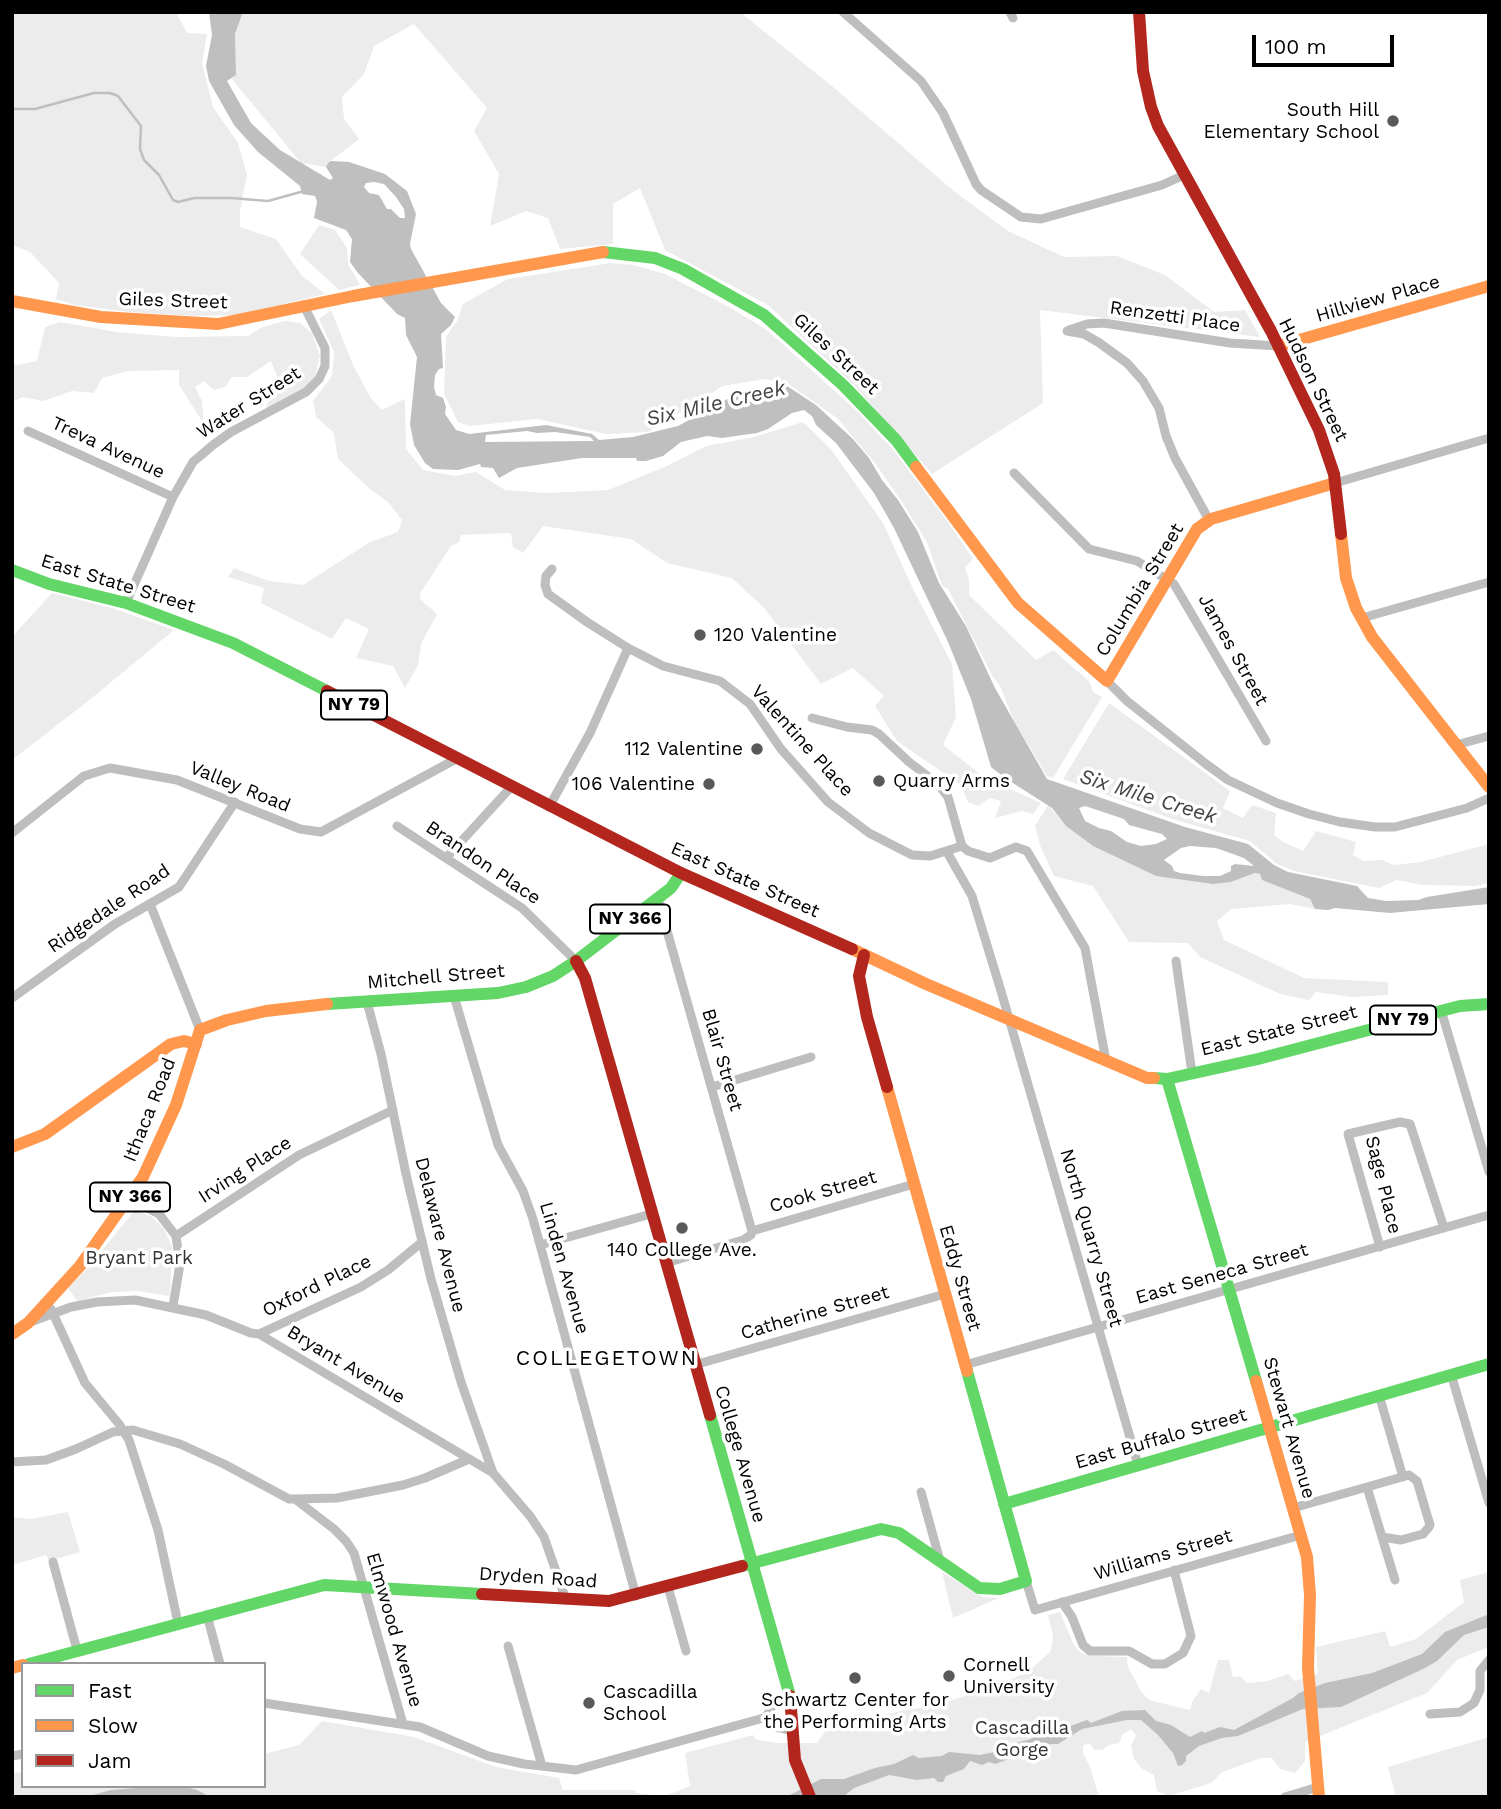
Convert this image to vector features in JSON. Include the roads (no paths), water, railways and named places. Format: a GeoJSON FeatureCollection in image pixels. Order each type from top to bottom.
{"type":"FeatureCollection","features":[{"type":"Feature","properties":{"kind":"main road","name":"Hudson Street"},"geometry":{"type":"LineString","coordinates":[[1139,12],[1143,71],[1158,125],[1278,346],[1320,430],[1335,483],[1346,578],[1352,597],[1372,636],[1489,788]]}},
{"type":"Feature","properties":{"kind":"main road","name":"Giles Street"},"geometry":{"type":"LineString","coordinates":[[12,301],[101,317],[218,324],[447,278],[605,252],[655,258],[683,269],[764,315],[871,412],[1018,603],[1108,681]]}},
{"type":"Feature","properties":{"kind":"main road","name":"Hillview Place"},"geometry":{"type":"LineString","coordinates":[[1278,346],[1489,286]]}},
{"type":"Feature","properties":{"kind":"main road","name":"Columbia Street"},"geometry":{"type":"LineString","coordinates":[[1108,681],[1197,529],[1209,520],[1335,483]]}},
{"type":"Feature","properties":{"kind":"main road","name":"East State Street"},"geometry":{"type":"LineString","coordinates":[[12,570],[49,584],[126,603],[233,643],[681,873],[1147,1078],[1167,1079],[1258,1059],[1441,1010],[1489,1004]]}},
{"type":"Feature","properties":{"kind":"main road","name":"Mitchell Street"},"geometry":{"type":"LineString","coordinates":[[200,1030],[266,1011],[498,993],[526,987],[553,976],[576,961],[658,899],[671,888],[681,873]]}},
{"type":"Feature","properties":{"kind":"main road","name":"Eddy Street"},"geometry":{"type":"LineString","coordinates":[[864,955],[859,976],[867,1017],[1026,1581]]}},
{"type":"Feature","properties":{"kind":"main road","name":"College Avenue"},"geometry":{"type":"LineString","coordinates":[[576,961],[585,978],[790,1696],[795,1760],[810,1797]]}},
{"type":"Feature","properties":{"kind":"main road","name":"Ithaca Road"},"geometry":{"type":"LineString","coordinates":[[12,1334],[50,1307],[143,1177],[167,1128],[200,1030]]}},
{"type":"Feature","properties":{"kind":"main road"},"geometry":{"type":"LineString","coordinates":[[12,1147],[45,1134],[171,1044],[184,1041],[196,1044]]}},
{"type":"Feature","properties":{"kind":"main road","name":"Stewart Avenue"},"geometry":{"type":"LineString","coordinates":[[1167,1079],[1310,1571],[1308,1668],[1319,1792]]}},
{"type":"Feature","properties":{"kind":"main road","name":"East Buffalo Street"},"geometry":{"type":"LineString","coordinates":[[1004,1504],[1489,1364]]}},
{"type":"Feature","properties":{"kind":"main road","name":"Dryden Road"},"geometry":{"type":"LineString","coordinates":[[36,1662],[310,1587],[336,1585],[609,1601],[881,1530],[899,1533],[978,1588],[1000,1589],[1026,1581]]}},
{"type":"Feature","properties":{"kind":"street"},"geometry":{"type":"LineString","coordinates":[[843,12],[921,81],[943,113],[975,184],[1021,217],[1041,219],[1162,185],[1184,176]]}},
{"type":"Feature","properties":{"kind":"street","name":"Water Street"},"geometry":{"type":"LineString","coordinates":[[126,603],[181,480],[200,454],[231,432],[306,392],[319,379],[325,366],[325,348],[304,306]]}},
{"type":"Feature","properties":{"kind":"street","name":"Renzetti Place"},"geometry":{"type":"LineString","coordinates":[[1209,520],[1175,458],[1152,395],[1127,363],[1084,334],[1067,331],[1087,324],[1104,323],[1230,343],[1278,346]]}},
{"type":"Feature","properties":{"kind":"street","name":"Treva Avenue"},"geometry":{"type":"LineString","coordinates":[[28,431],[173,497]]}},
{"type":"Feature","properties":{"kind":"street","name":"Columbia Street"},"geometry":{"type":"LineString","coordinates":[[1335,483],[1489,438]]}},
{"type":"Feature","properties":{"kind":"street","name":"James Street"},"geometry":{"type":"LineString","coordinates":[[1014,473],[1089,549],[1137,561],[1174,584],[1266,741]]}},
{"type":"Feature","properties":{"kind":"street","name":"Valentine Place"},"geometry":{"type":"LineString","coordinates":[[552,569],[546,576],[548,594],[628,648],[663,666],[720,681],[750,705],[781,749],[828,802],[869,833],[912,855],[930,856],[947,852]]}},
{"type":"Feature","properties":{"kind":"street"},"geometry":{"type":"LineString","coordinates":[[1362,618],[1489,582]]}},
{"type":"Feature","properties":{"kind":"street"},"geometry":{"type":"LineString","coordinates":[[549,807],[590,733],[628,648]]}},
{"type":"Feature","properties":{"kind":"street","name":"Giles Street"},"geometry":{"type":"LineString","coordinates":[[1108,681],[1127,701],[1228,780],[1277,803],[1309,814],[1340,822],[1395,827],[1467,808],[1489,798]]}},
{"type":"Feature","properties":{"kind":"street","name":"Valentine Place"},"geometry":{"type":"LineString","coordinates":[[812,718],[872,730],[938,784],[948,797],[962,846]]}},
{"type":"Feature","properties":{"kind":"street"},"geometry":{"type":"LineString","coordinates":[[1456,745],[1489,736]]}},
{"type":"Feature","properties":{"kind":"street","name":"Valley Road"},"geometry":{"type":"LineString","coordinates":[[12,832],[84,776],[110,768],[177,780],[300,830],[321,832],[458,758]]}},
{"type":"Feature","properties":{"kind":"street"},"geometry":{"type":"LineString","coordinates":[[447,857],[512,786]]}},
{"type":"Feature","properties":{"kind":"street","name":"Ridgedale Road"},"geometry":{"type":"LineString","coordinates":[[12,998],[115,924],[179,887],[235,802]]}},
{"type":"Feature","properties":{"kind":"street","name":"Brandon Place"},"geometry":{"type":"LineString","coordinates":[[397,826],[522,908],[576,961]]}},
{"type":"Feature","properties":{"kind":"street"},"geometry":{"type":"LineString","coordinates":[[947,852],[962,846],[968,851],[990,858],[1016,847],[1027,851],[1085,948],[1106,1060]]}},
{"type":"Feature","properties":{"kind":"street","name":"North Quarry Street"},"geometry":{"type":"LineString","coordinates":[[947,852],[972,895],[1138,1465]]}},
{"type":"Feature","properties":{"kind":"street","name":"Blair Street"},"geometry":{"type":"LineString","coordinates":[[658,899],[752,1230]]}},
{"type":"Feature","properties":{"kind":"street"},"geometry":{"type":"LineString","coordinates":[[150,904],[200,1030]]}},
{"type":"Feature","properties":{"kind":"street"},"geometry":{"type":"LineString","coordinates":[[1176,961],[1192,1073]]}},
{"type":"Feature","properties":{"kind":"street","name":"Linden Avenue"},"geometry":{"type":"LineString","coordinates":[[454,996],[498,1144],[523,1191],[540,1245],[636,1596]]}},
{"type":"Feature","properties":{"kind":"street","name":"Delaware Avenue"},"geometry":{"type":"LineString","coordinates":[[367,1002],[422,1242],[450,1346],[493,1474]]}},
{"type":"Feature","properties":{"kind":"street"},"geometry":{"type":"LineString","coordinates":[[1441,1010],[1489,1172]]}},
{"type":"Feature","properties":{"kind":"street"},"geometry":{"type":"LineString","coordinates":[[712,1087],[811,1057]]}},
{"type":"Feature","properties":{"kind":"street","name":"Irving Place"},"geometry":{"type":"LineString","coordinates":[[176,1236],[299,1154],[393,1110]]}},
{"type":"Feature","properties":{"kind":"street","name":"Sage Place"},"geometry":{"type":"LineString","coordinates":[[1380,1247],[1348,1135],[1400,1122],[1410,1124],[1444,1228]]}},
{"type":"Feature","properties":{"kind":"street","name":"Cook Street"},"geometry":{"type":"LineString","coordinates":[[666,1263],[743,1240],[751,1235],[752,1230],[914,1184]]}},
{"type":"Feature","properties":{"kind":"street"},"geometry":{"type":"LineString","coordinates":[[126,1202],[142,1205],[159,1214],[176,1236],[180,1264],[173,1306]]}},
{"type":"Feature","properties":{"kind":"street"},"geometry":{"type":"LineString","coordinates":[[540,1245],[652,1214]]}},
{"type":"Feature","properties":{"kind":"street","name":"East Seneca Street"},"geometry":{"type":"LineString","coordinates":[[965,1365],[1489,1215]]}},
{"type":"Feature","properties":{"kind":"street","name":"Oxford Place"},"geometry":{"type":"LineString","coordinates":[[259,1334],[361,1287],[388,1270],[422,1242]]}},
{"type":"Feature","properties":{"kind":"street","name":"Catherine Street"},"geometry":{"type":"LineString","coordinates":[[694,1365],[945,1294]]}},
{"type":"Feature","properties":{"kind":"street","name":"Bryant Avenue"},"geometry":{"type":"LineString","coordinates":[[50,1307],[123,1300],[173,1306],[259,1334],[493,1474],[530,1516],[544,1537],[566,1600]]}},
{"type":"Feature","properties":{"kind":"street"},"geometry":{"type":"LineString","coordinates":[[50,1307],[85,1383],[123,1430],[158,1530],[177,1623]]}},
{"type":"Feature","properties":{"kind":"street"},"geometry":{"type":"LineString","coordinates":[[1451,1374],[1489,1503]]}},
{"type":"Feature","properties":{"kind":"street"},"geometry":{"type":"LineString","coordinates":[[1379,1395],[1403,1477]]}},
{"type":"Feature","properties":{"kind":"street"},"geometry":{"type":"LineString","coordinates":[[12,1462],[34,1462],[54,1457],[123,1430]]}},
{"type":"Feature","properties":{"kind":"street","name":"Elmwood Avenue"},"geometry":{"type":"LineString","coordinates":[[123,1430],[138,1431],[180,1444],[289,1499],[295,1499],[346,1541],[358,1562],[402,1724]]}},
{"type":"Feature","properties":{"kind":"street"},"geometry":{"type":"LineString","coordinates":[[295,1499],[337,1497],[403,1485],[467,1460]]}},
{"type":"Feature","properties":{"kind":"street"},"geometry":{"type":"LineString","coordinates":[[1293,1508],[1409,1475],[1417,1481],[1430,1525],[1423,1534],[1411,1538],[1390,1540],[1382,1537]]}},
{"type":"Feature","properties":{"kind":"street"},"geometry":{"type":"LineString","coordinates":[[1367,1487],[1395,1580]]}},
{"type":"Feature","properties":{"kind":"street"},"geometry":{"type":"LineString","coordinates":[[921,1492],[940,1561]]}},
{"type":"Feature","properties":{"kind":"street","name":"Williams Street"},"geometry":{"type":"LineString","coordinates":[[1035,1610],[1301,1535]]}},
{"type":"Feature","properties":{"kind":"street"},"geometry":{"type":"LineString","coordinates":[[53,1562],[78,1650]]}},
{"type":"Feature","properties":{"kind":"street"},"geometry":{"type":"LineString","coordinates":[[1062,1602],[1072,1617],[1083,1645],[1090,1651],[1129,1651],[1146,1662],[1165,1664],[1183,1653],[1191,1636],[1174,1570]]}},
{"type":"Feature","properties":{"kind":"street","name":"Eddy Street"},"geometry":{"type":"LineString","coordinates":[[1026,1581],[1035,1610]]}},
{"type":"Feature","properties":{"kind":"street"},"geometry":{"type":"LineString","coordinates":[[668,1587],[686,1651]]}},
{"type":"Feature","properties":{"kind":"street"},"geometry":{"type":"LineString","coordinates":[[207,1615],[219,1662]]}},
{"type":"Feature","properties":{"kind":"street"},"geometry":{"type":"LineString","coordinates":[[508,1646],[542,1766]]}},
{"type":"Feature","properties":{"kind":"street"},"geometry":{"type":"LineString","coordinates":[[1430,1714],[1460,1712],[1474,1703],[1480,1689],[1480,1671],[1489,1660]]}},
{"type":"Feature","properties":{"kind":"street"},"geometry":{"type":"LineString","coordinates":[[767,1717],[775,1701],[790,1696]]}},
{"type":"Feature","properties":{"kind":"street"},"geometry":{"type":"LineString","coordinates":[[266,1703],[402,1724],[429,1731],[488,1756],[576,1769],[589,1768],[767,1717]]}},
{"type":"Feature","properties":{"kind":"street"},"geometry":{"type":"LineString","coordinates":[[767,1717],[776,1727],[794,1731]]}},
{"type":"Feature","properties":{"kind":"street"},"geometry":{"type":"LineString","coordinates":[[1285,1797],[1319,1792]]}},
{"type":"Feature","properties":{"kind":"waterway"},"geometry":{"type":"LineString","coordinates":[[12,109],[35,109],[94,93],[118,96],[141,126],[140,149],[144,160],[159,175],[173,200],[178,202],[194,198],[268,201],[304,191]]}},
{"type":"Feature","properties":{"kind":"place","name":"South Hill Elementary School"},"geometry":{"type":"Point","coordinates":[1393,121]}},
{"type":"Feature","properties":{"kind":"place","name":"120 Valentine"},"geometry":{"type":"Point","coordinates":[700,635]}},
{"type":"Feature","properties":{"kind":"place","name":"112 Valentine"},"geometry":{"type":"Point","coordinates":[757,749]}},
{"type":"Feature","properties":{"kind":"place","name":"Quarry Arms"},"geometry":{"type":"Point","coordinates":[879,781]}},
{"type":"Feature","properties":{"kind":"place","name":"106 Valentine"},"geometry":{"type":"Point","coordinates":[709,784]}},
{"type":"Feature","properties":{"kind":"place","name":"140 College Ave."},"geometry":{"type":"Point","coordinates":[682,1228]}},
{"type":"Feature","properties":{"kind":"place","name":"Cornell University"},"geometry":{"type":"Point","coordinates":[949,1676]}},
{"type":"Feature","properties":{"kind":"place","name":"Schwartz Center for the Performing Arts"},"geometry":{"type":"Point","coordinates":[855,1678]}},
{"type":"Feature","properties":{"kind":"place","name":"Cascadilla School"},"geometry":{"type":"Point","coordinates":[589,1703]}},
{"type":"Feature","properties":{"kind":"district","name":"COLLEGETOWN"},"geometry":{"type":"Point","coordinates":[607,1359]}},
{"type":"Feature","properties":{"kind":"water label","name":"Six Mile Creek"},"geometry":{"type":"Point","coordinates":[716,404]}},
{"type":"Feature","properties":{"kind":"water label","name":"Six Mile Creek"},"geometry":{"type":"Point","coordinates":[1148,797]}},
{"type":"Feature","properties":{"kind":"park label","name":"Bryant Park"},"geometry":{"type":"Point","coordinates":[139,1258]}},
{"type":"Feature","properties":{"kind":"park label","name":"Cascadilla Gorge"},"geometry":{"type":"Point","coordinates":[1022,1739]}}]}
